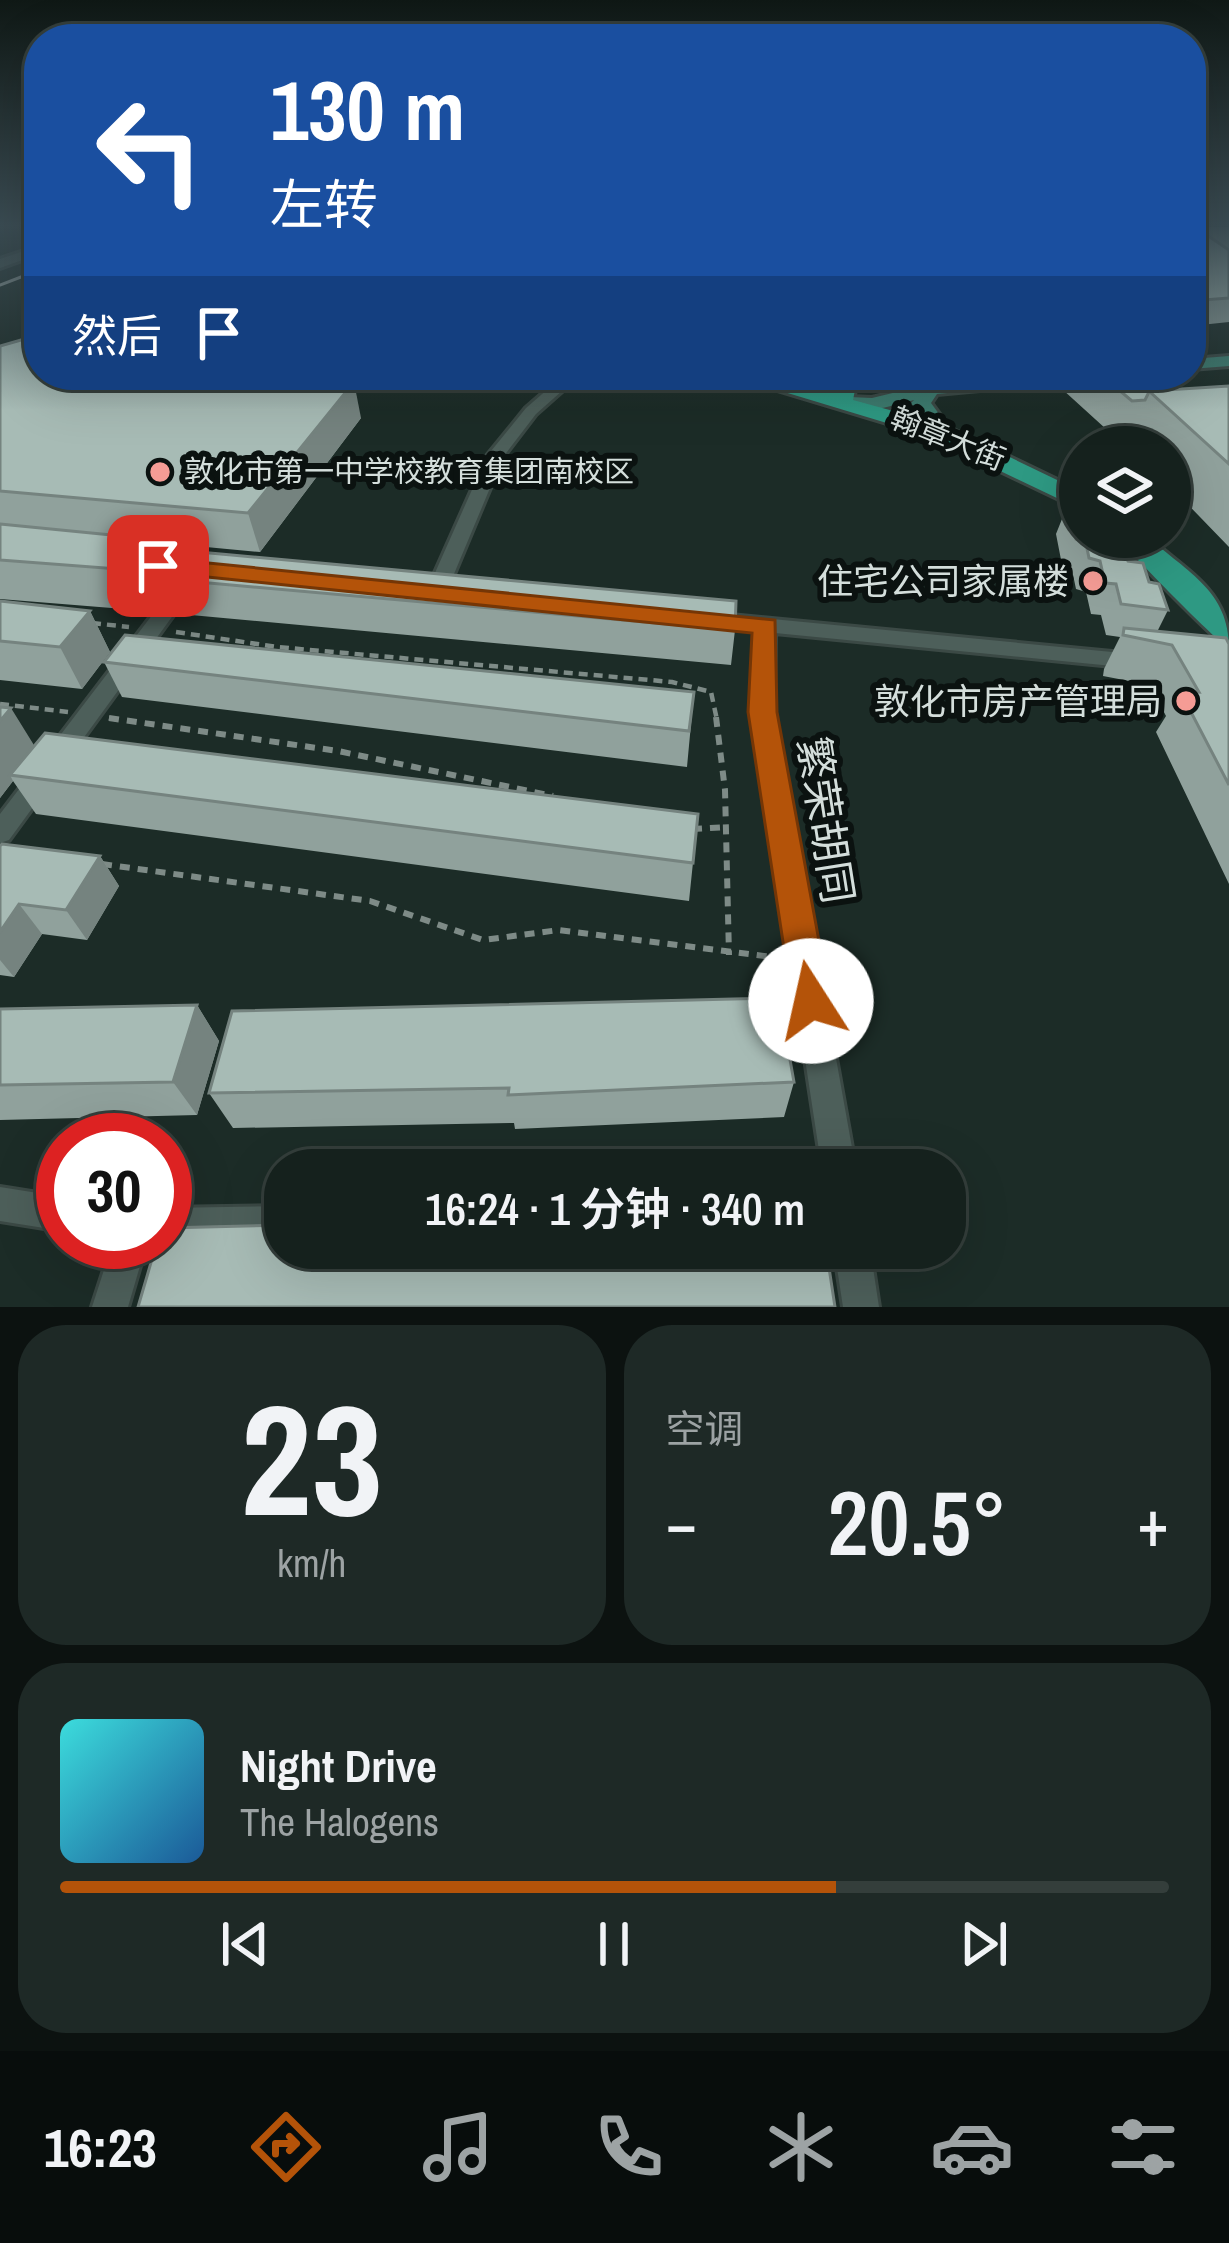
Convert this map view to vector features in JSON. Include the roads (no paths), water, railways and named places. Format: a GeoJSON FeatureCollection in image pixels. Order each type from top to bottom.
{"type":"FeatureCollection","features":[{"type":"Feature","properties":{"kind":"main road","name":"翰章大街"},"geometry":{"type":"LineString","coordinates":[[821,390],[853,396],[979,449],[1059,490]]}},
{"type":"Feature","properties":{"kind":"main road","name":"翰章大街"},"geometry":{"type":"LineString","coordinates":[[827,390],[935,422],[1059,478]]}},
{"type":"Feature","properties":{"kind":"main road"},"geometry":{"type":"LineString","coordinates":[[853,396],[867,390]]}},
{"type":"Feature","properties":{"kind":"main road"},"geometry":{"type":"LineString","coordinates":[[853,396],[930,390]]}},
{"type":"Feature","properties":{"kind":"main road"},"geometry":{"type":"LineString","coordinates":[[930,390],[921,403],[935,422]]}},
{"type":"Feature","properties":{"kind":"main road"},"geometry":{"type":"LineString","coordinates":[[1154,558],[1206,606],[1229,637]]}},
{"type":"Feature","properties":{"kind":"main road"},"geometry":{"type":"LineString","coordinates":[[1176,558],[1229,608]]}},
{"type":"Feature","properties":{"kind":"street"},"geometry":{"type":"LineString","coordinates":[[460,596],[425,592],[495,456],[531,411],[556,390]]}},
{"type":"Feature","properties":{"kind":"street"},"geometry":{"type":"LineString","coordinates":[[0,833],[197,569]]}},
{"type":"Feature","properties":{"kind":"street"},"geometry":{"type":"LineString","coordinates":[[695,619],[1160,664]]}},
{"type":"Feature","properties":{"kind":"street","name":"繁荣胡同"},"geometry":{"type":"LineString","coordinates":[[766,626],[763,712],[836,1149]]}},
{"type":"Feature","properties":{"kind":"street"},"geometry":{"type":"LineString","coordinates":[[0,1204],[36,1210]]}},
{"type":"Feature","properties":{"kind":"street"},"geometry":{"type":"LineString","coordinates":[[192,1224],[264,1223]]}},
{"type":"Feature","properties":{"kind":"street"},"geometry":{"type":"LineString","coordinates":[[110,1307],[122,1269]]}},
{"type":"Feature","properties":{"kind":"street"},"geometry":{"type":"LineString","coordinates":[[855,1269],[861,1307]]}},
{"type":"Feature","properties":{"kind":"place","name":"敦化市第一中学校教育集团南校区"},"geometry":{"type":"Point","coordinates":[160,472]}},
{"type":"Feature","properties":{"kind":"place","name":"住宅公司家属楼"},"geometry":{"type":"Point","coordinates":[1093,581]}},
{"type":"Feature","properties":{"kind":"place","name":"敦化市房产管理局"},"geometry":{"type":"Point","coordinates":[1186,701]}}]}
